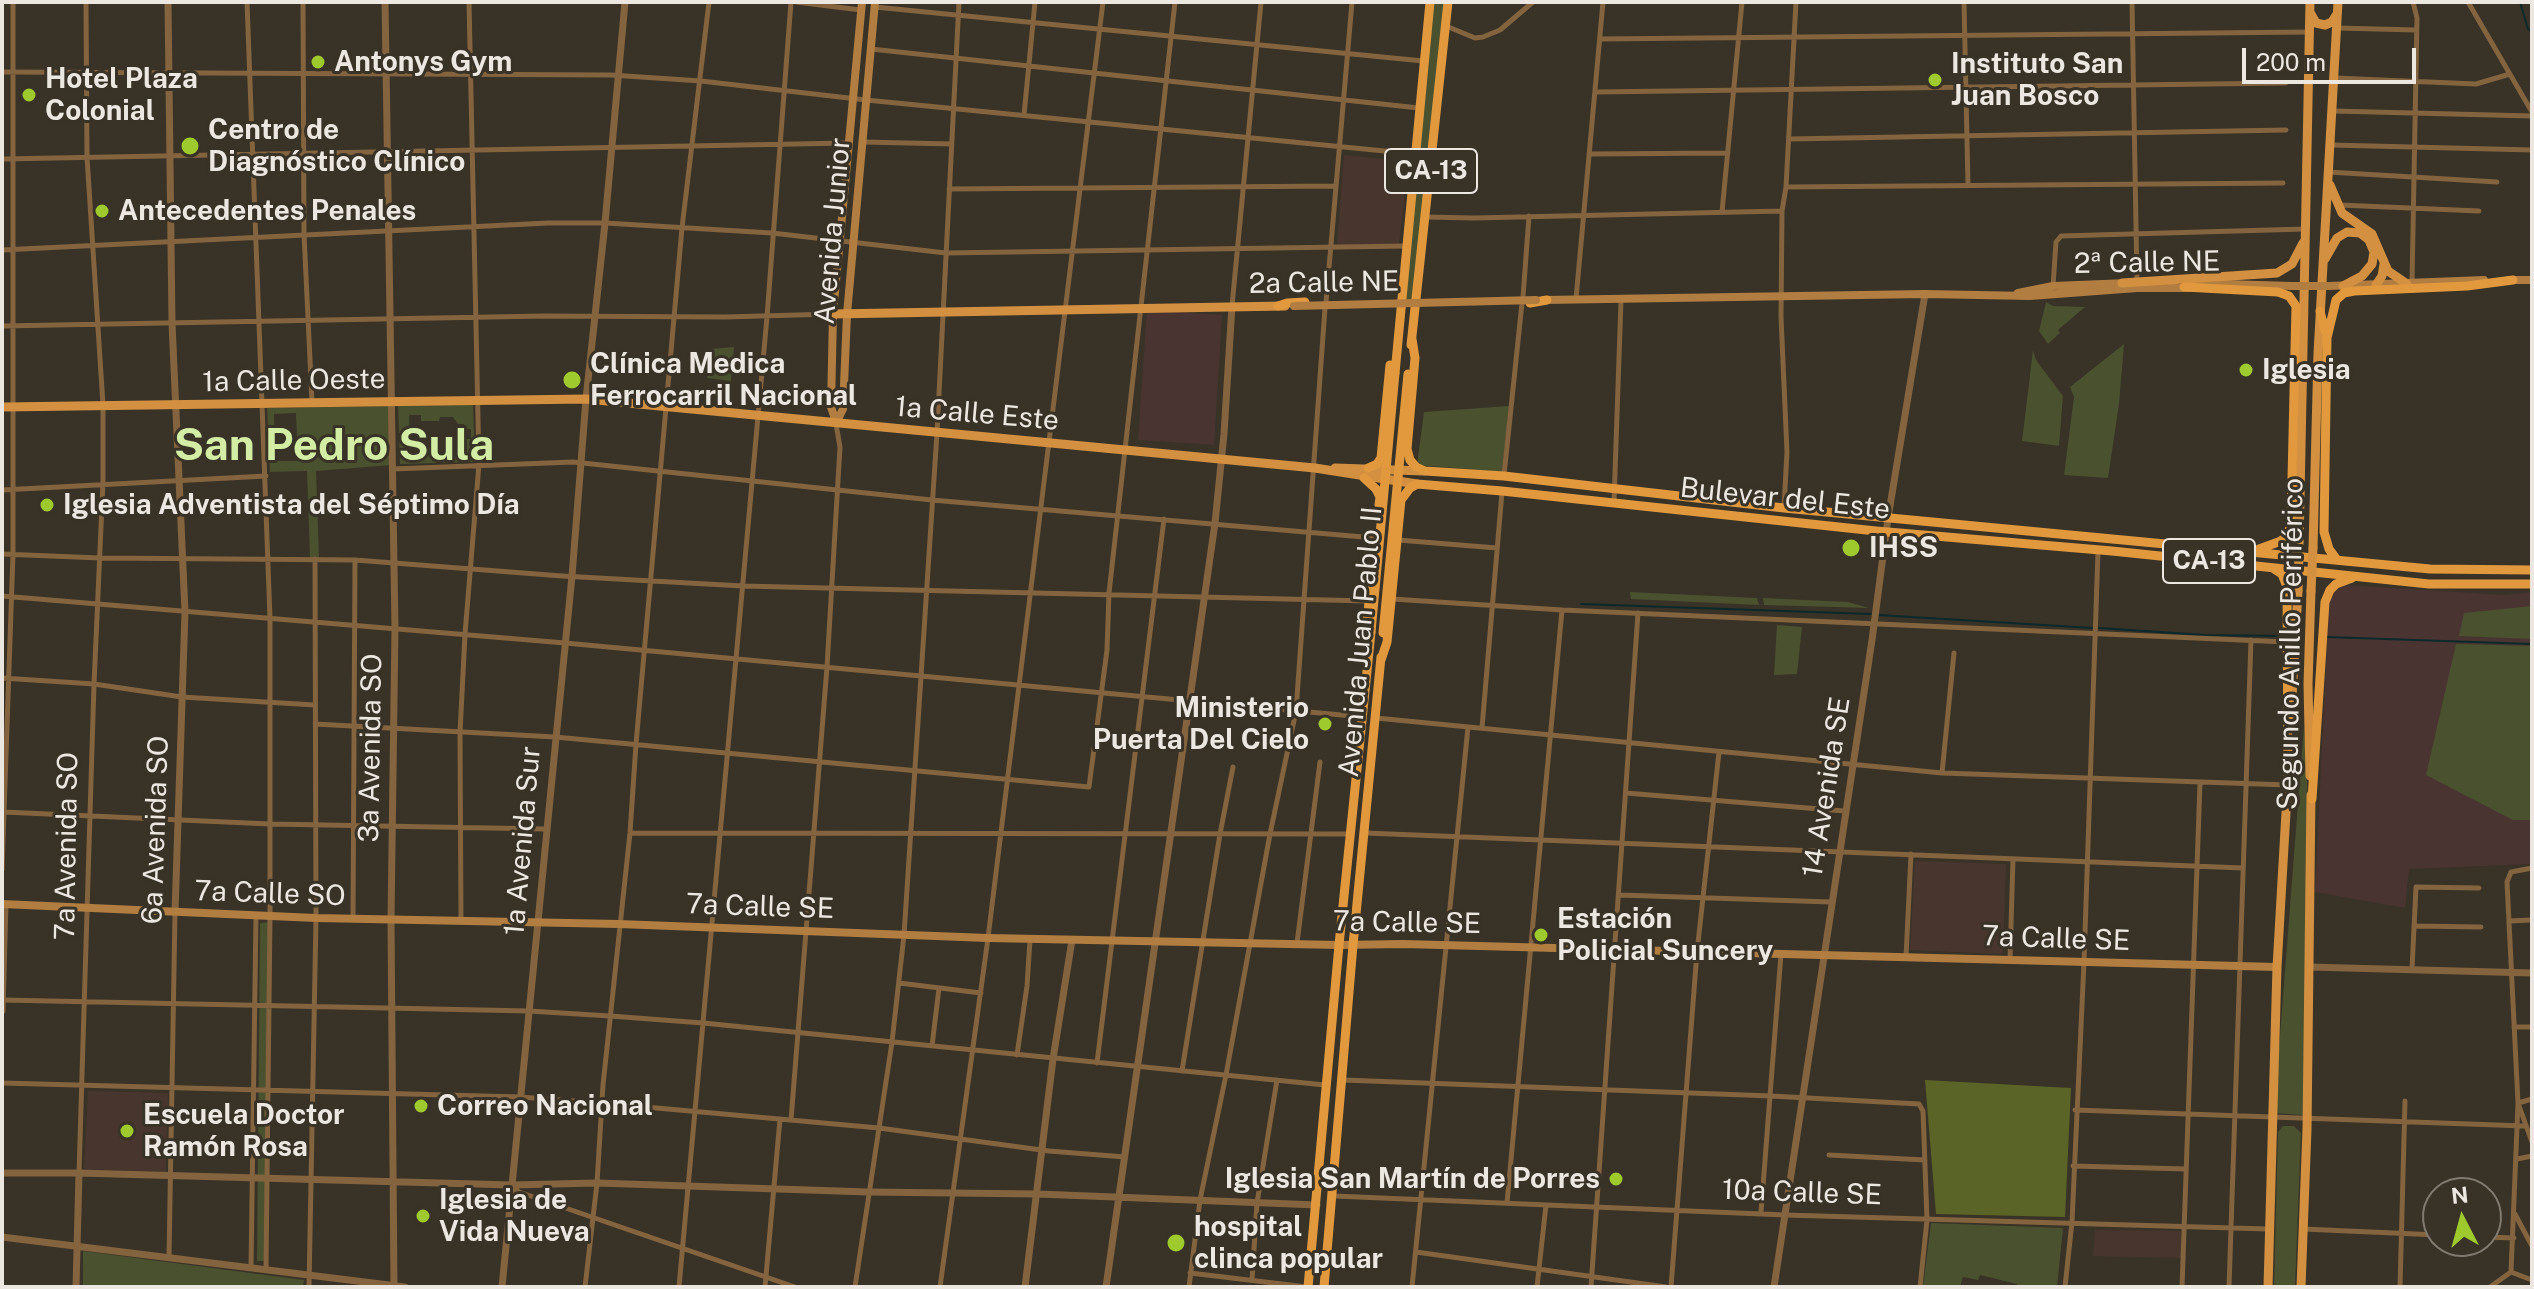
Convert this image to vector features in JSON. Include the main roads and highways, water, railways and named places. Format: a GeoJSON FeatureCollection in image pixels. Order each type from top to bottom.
{"type":"FeatureCollection","features":[{"type":"Feature","properties":{"kind":"highway","name":"Avenida Juan Pablo II"},"geometry":{"type":"LineString","coordinates":[[1308,1287],[1430,2]]}},
{"type":"Feature","properties":{"kind":"highway","name":"Avenida Juan Pablo II"},"geometry":{"type":"LineString","coordinates":[[1324,1287],[1383,633],[1448,2]]}},
{"type":"Feature","properties":{"kind":"highway"},"geometry":{"type":"LineString","coordinates":[[1419,275],[1421,291],[1432,304]]}},
{"type":"Feature","properties":{"kind":"highway"},"geometry":{"type":"LineString","coordinates":[[2337,560],[2329,549],[2324,532],[2327,338],[2334,302],[2347,292],[2467,286],[2513,280]]}},
{"type":"Feature","properties":{"kind":"highway"},"geometry":{"type":"LineString","coordinates":[[1278,306],[1288,309],[1386,304],[1397,299],[1403,286]]}},
{"type":"Feature","properties":{"kind":"highway"},"geometry":{"type":"LineString","coordinates":[[2184,287],[2285,294],[2296,306],[2291,522],[2288,534],[2281,541],[2249,551]]}},
{"type":"Feature","properties":{"kind":"highway"},"geometry":{"type":"LineString","coordinates":[[1414,324],[1421,309],[1432,304],[1541,300]]}},
{"type":"Feature","properties":{"kind":"highway"},"geometry":{"type":"LineString","coordinates":[[1386,304],[1395,309],[1400,323]]}},
{"type":"Feature","properties":{"kind":"highway"},"geometry":{"type":"LineString","coordinates":[[2320,311],[2327,338]]}},
{"type":"Feature","properties":{"kind":"highway"},"geometry":{"type":"LineString","coordinates":[[1369,659],[1365,643],[1380,497],[1366,473],[1381,458],[1391,356],[1398,339]]}},
{"type":"Feature","properties":{"kind":"highway"},"geometry":{"type":"LineString","coordinates":[[1412,339],[1415,358],[1407,449],[1410,460],[1425,471]]}},
{"type":"Feature","properties":{"kind":"highway"},"geometry":{"type":"LineString","coordinates":[[1385,426],[1391,432],[1399,433],[1409,425]]}},
{"type":"Feature","properties":{"kind":"highway","name":"Bulevar del Este"},"geometry":{"type":"LineString","coordinates":[[1425,471],[1504,476],[1784,508],[2430,569],[2532,570]]}},
{"type":"Feature","properties":{"kind":"highway"},"geometry":{"type":"LineString","coordinates":[[1381,660],[1387,642],[1401,500],[1417,484]]}},
{"type":"Feature","properties":{"kind":"highway","name":"Bulevar del Este"},"geometry":{"type":"LineString","coordinates":[[1417,484],[2429,584],[2532,584]]}},
{"type":"Feature","properties":{"kind":"highway"},"geometry":{"type":"LineString","coordinates":[[1377,526],[1391,522],[1398,534]]}},
{"type":"Feature","properties":{"kind":"highway"},"geometry":{"type":"LineString","coordinates":[[2271,567],[2282,574],[2286,584],[2288,785]]}},
{"type":"Feature","properties":{"kind":"highway"},"geometry":{"type":"LineString","coordinates":[[2312,799],[2325,602],[2336,584],[2357,577]]}},
{"type":"Feature","properties":{"kind":"highway"},"geometry":{"type":"LineString","coordinates":[[1353,807],[1358,812],[1359,831],[1365,833]]}},
{"type":"Feature","properties":{"kind":"main road","name":"Avenida Junior"},"geometry":{"type":"LineString","coordinates":[[836,423],[843,409],[852,242],[875,4]]}},
{"type":"Feature","properties":{"kind":"main road"},"geometry":{"type":"LineString","coordinates":[[2310,4],[2314,20],[2325,25],[2333,20],[2338,5]]}},
{"type":"Feature","properties":{"kind":"main road","name":"Segundo Anillo Periférico"},"geometry":{"type":"LineString","coordinates":[[2268,1287],[2277,967],[2298,591],[2310,4]]}},
{"type":"Feature","properties":{"kind":"main road","name":"Segundo Anillo Periférico"},"geometry":{"type":"LineString","coordinates":[[2301,1287],[2312,799],[2308,727],[2311,591],[2322,265],[2338,5]]}},
{"type":"Feature","properties":{"kind":"main road","name":"Avenida Junior"},"geometry":{"type":"LineString","coordinates":[[836,423],[831,407],[833,314],[861,6]]}},
{"type":"Feature","properties":{"kind":"main road"},"geometry":{"type":"LineString","coordinates":[[2328,175],[2337,205],[2347,218],[2374,237],[2384,264],[2392,275],[2410,284]]}},
{"type":"Feature","properties":{"kind":"main road"},"geometry":{"type":"LineString","coordinates":[[2322,265],[2332,245],[2341,236],[2356,232],[2369,240],[2374,252],[2372,264],[2362,276],[2343,286]]}},
{"type":"Feature","properties":{"kind":"main road"},"geometry":{"type":"LineString","coordinates":[[2122,283],[2277,273],[2292,264],[2305,233]]}},
{"type":"Feature","properties":{"kind":"main road"},"geometry":{"type":"LineString","coordinates":[[2376,285],[2382,276],[2384,264]]}},
{"type":"Feature","properties":{"kind":"main road","name":"2ª Calle NE"},"geometry":{"type":"LineString","coordinates":[[2053,291],[2122,283],[2343,286],[2532,280]]}},
{"type":"Feature","properties":{"kind":"main road","name":"2ª Calle NE"},"geometry":{"type":"LineString","coordinates":[[2053,291],[2184,287],[2281,289],[2289,286]]}},
{"type":"Feature","properties":{"kind":"main road","name":"2a Calle NE"},"geometry":{"type":"LineString","coordinates":[[833,314],[2053,291]]}},
{"type":"Feature","properties":{"kind":"main road"},"geometry":{"type":"LineString","coordinates":[[2295,345],[2303,332]]}},
{"type":"Feature","properties":{"kind":"main road","name":"1a Calle Este"},"geometry":{"type":"LineString","coordinates":[[586,399],[1366,473],[1417,484]]}},
{"type":"Feature","properties":{"kind":"main road","name":"1a Calle Oeste"},"geometry":{"type":"LineString","coordinates":[[2,407],[586,399]]}},
{"type":"Feature","properties":{"kind":"main road","name":"1a Calle Este"},"geometry":{"type":"LineString","coordinates":[[1366,473],[1425,471]]}},
{"type":"Feature","properties":{"kind":"main road","name":"7a Calle SO"},"geometry":{"type":"LineString","coordinates":[[3,901],[88,909],[316,918],[537,922]]}},
{"type":"Feature","properties":{"kind":"main road","name":"7a Calle SE"},"geometry":{"type":"LineString","coordinates":[[537,922],[988,938],[1447,945],[2277,967]]}},
{"type":"Feature","properties":{"kind":"waterway"},"geometry":{"type":"LineString","coordinates":[[2520,2],[2528,29],[2532,32]]}},
{"type":"Feature","properties":{"kind":"waterway"},"geometry":{"type":"LineString","coordinates":[[1581,604],[1871,614]]}},
{"type":"Feature","properties":{"kind":"waterway"},"geometry":{"type":"LineString","coordinates":[[1878,615],[2093,628]]}},
{"type":"Feature","properties":{"kind":"waterway"},"geometry":{"type":"LineString","coordinates":[[2099,628],[2205,635],[2284,636]]}},
{"type":"Feature","properties":{"kind":"waterway"},"geometry":{"type":"LineString","coordinates":[[2327,637],[2532,644]]}},
{"type":"Feature","properties":{"kind":"place","name":"Antonys Gym"},"geometry":{"type":"Point","coordinates":[318,62]}},
{"type":"Feature","properties":{"kind":"place","name":"Instituto San Juan Bosco"},"geometry":{"type":"Point","coordinates":[1935,80]}},
{"type":"Feature","properties":{"kind":"place","name":"Hotel Plaza Colonial"},"geometry":{"type":"Point","coordinates":[29,95]}},
{"type":"Feature","properties":{"kind":"place","name":"Centro de Diagnóstico Clínico"},"geometry":{"type":"Point","coordinates":[190,146]}},
{"type":"Feature","properties":{"kind":"place","name":"Antecedentes Penales"},"geometry":{"type":"Point","coordinates":[102,211]}},
{"type":"Feature","properties":{"kind":"place","name":"Iglesia"},"geometry":{"type":"Point","coordinates":[2246,370]}},
{"type":"Feature","properties":{"kind":"place","name":"Clínica Medica Ferrocarril Nacional"},"geometry":{"type":"Point","coordinates":[572,380]}},
{"type":"Feature","properties":{"kind":"place","name":"Iglesia Adventista del Séptimo Día"},"geometry":{"type":"Point","coordinates":[47,505]}},
{"type":"Feature","properties":{"kind":"place","name":"IHSS"},"geometry":{"type":"Point","coordinates":[1851,548]}},
{"type":"Feature","properties":{"kind":"place","name":"Ministerio Puerta Del Cielo"},"geometry":{"type":"Point","coordinates":[1325,724]}},
{"type":"Feature","properties":{"kind":"place","name":"Estación Policial Suncery"},"geometry":{"type":"Point","coordinates":[1541,935]}},
{"type":"Feature","properties":{"kind":"place","name":"Correo Nacional"},"geometry":{"type":"Point","coordinates":[421,1106]}},
{"type":"Feature","properties":{"kind":"place","name":"Escuela Doctor Ramón Rosa"},"geometry":{"type":"Point","coordinates":[127,1131]}},
{"type":"Feature","properties":{"kind":"place","name":"Iglesia San Martín de Porres"},"geometry":{"type":"Point","coordinates":[1616,1179]}},
{"type":"Feature","properties":{"kind":"place","name":"Iglesia de Vida Nueva"},"geometry":{"type":"Point","coordinates":[423,1216]}},
{"type":"Feature","properties":{"kind":"place","name":"hospital clinca popular"},"geometry":{"type":"Point","coordinates":[1176,1243]}},
{"type":"Feature","properties":{"kind":"district","name":"San Pedro Sula"},"geometry":{"type":"Point","coordinates":[334,446]}}]}
